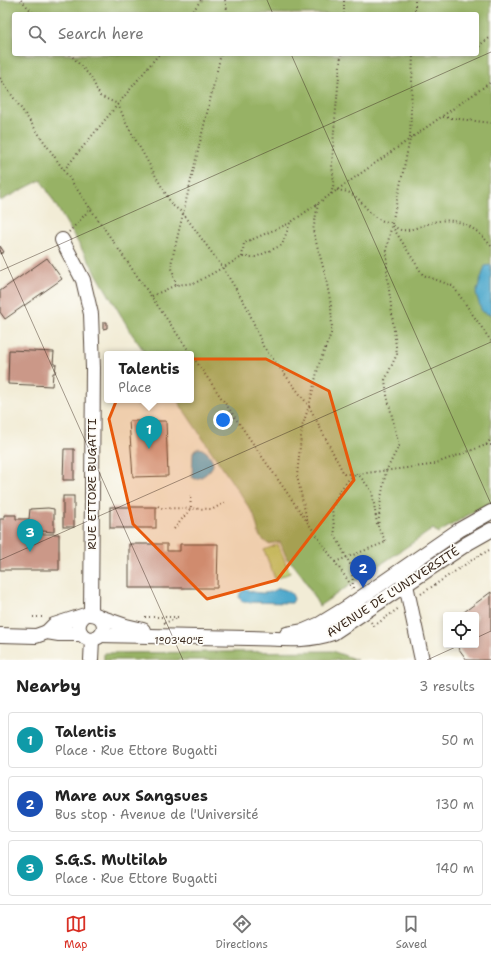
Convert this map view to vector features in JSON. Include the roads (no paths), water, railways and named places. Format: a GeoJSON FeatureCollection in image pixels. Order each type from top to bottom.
{"type":"FeatureCollection","features":[{"type":"Feature","properties":{"kind":"street","name":"RUE ETTORE BUGATTI"},"geometry":{"type":"LineString","coordinates":[[62,240],[83,280],[91,314],[93,376],[92,615]]}},
{"type":"Feature","properties":{"kind":"street","name":"AVENUE DE L'UNIVERSITÉ"},"geometry":{"type":"LineString","coordinates":[[267,638],[304,630],[320,624],[355,598],[399,572],[459,530],[491,512]]}},
{"type":"Feature","properties":{"kind":"street","name":"AVENUE DE L'UNIVERSITÉ"},"geometry":{"type":"LineString","coordinates":[[47,632],[91,636],[162,636],[304,640],[322,638],[333,634],[468,543],[491,530]]}},
{"type":"Feature","properties":{"kind":"street"},"geometry":{"type":"LineString","coordinates":[[399,572],[406,585],[422,660]]}},
{"type":"Feature","properties":{"kind":"street","name":"AVENUE DE L'UNIVERSITÉ"},"geometry":{"type":"LineString","coordinates":[[0,635],[36,636],[47,632],[54,625],[92,615],[162,636]]}},
{"type":"Feature","properties":{"kind":"street"},"geometry":{"type":"LineString","coordinates":[[92,615],[104,626],[91,636],[79,630],[78,624],[92,615]]}},
{"type":"Feature","properties":{"kind":"street"},"geometry":{"type":"LineString","coordinates":[[91,636],[92,660]]}},
{"type":"Feature","properties":{"kind":"water"},"geometry":{"type":"Polygon","coordinates":[[[491,265],[491,315],[482,312],[476,294],[485,266],[491,265]]]}},
{"type":"Feature","properties":{"kind":"water"},"geometry":{"type":"Polygon","coordinates":[[[199,448],[208,454],[213,461],[213,464],[211,469],[206,474],[195,479],[192,477],[193,453],[199,448]]]}},
{"type":"Feature","properties":{"kind":"water"},"geometry":{"type":"Polygon","coordinates":[[[279,588],[292,594],[294,599],[292,603],[243,602],[239,598],[240,593],[245,589],[254,592],[267,593],[279,588]]]}},
{"type":"Feature","properties":{"kind":"place","name":"Talentis"},"geometry":{"type":"Point","coordinates":[149,449]}},
{"type":"Feature","properties":{"kind":"place","name":"S.G.S. Multilab"},"geometry":{"type":"Point","coordinates":[30,552]}},
{"type":"Feature","properties":{"kind":"place","name":"Mare aux Sangsues"},"geometry":{"type":"Point","coordinates":[363,588]}}]}
